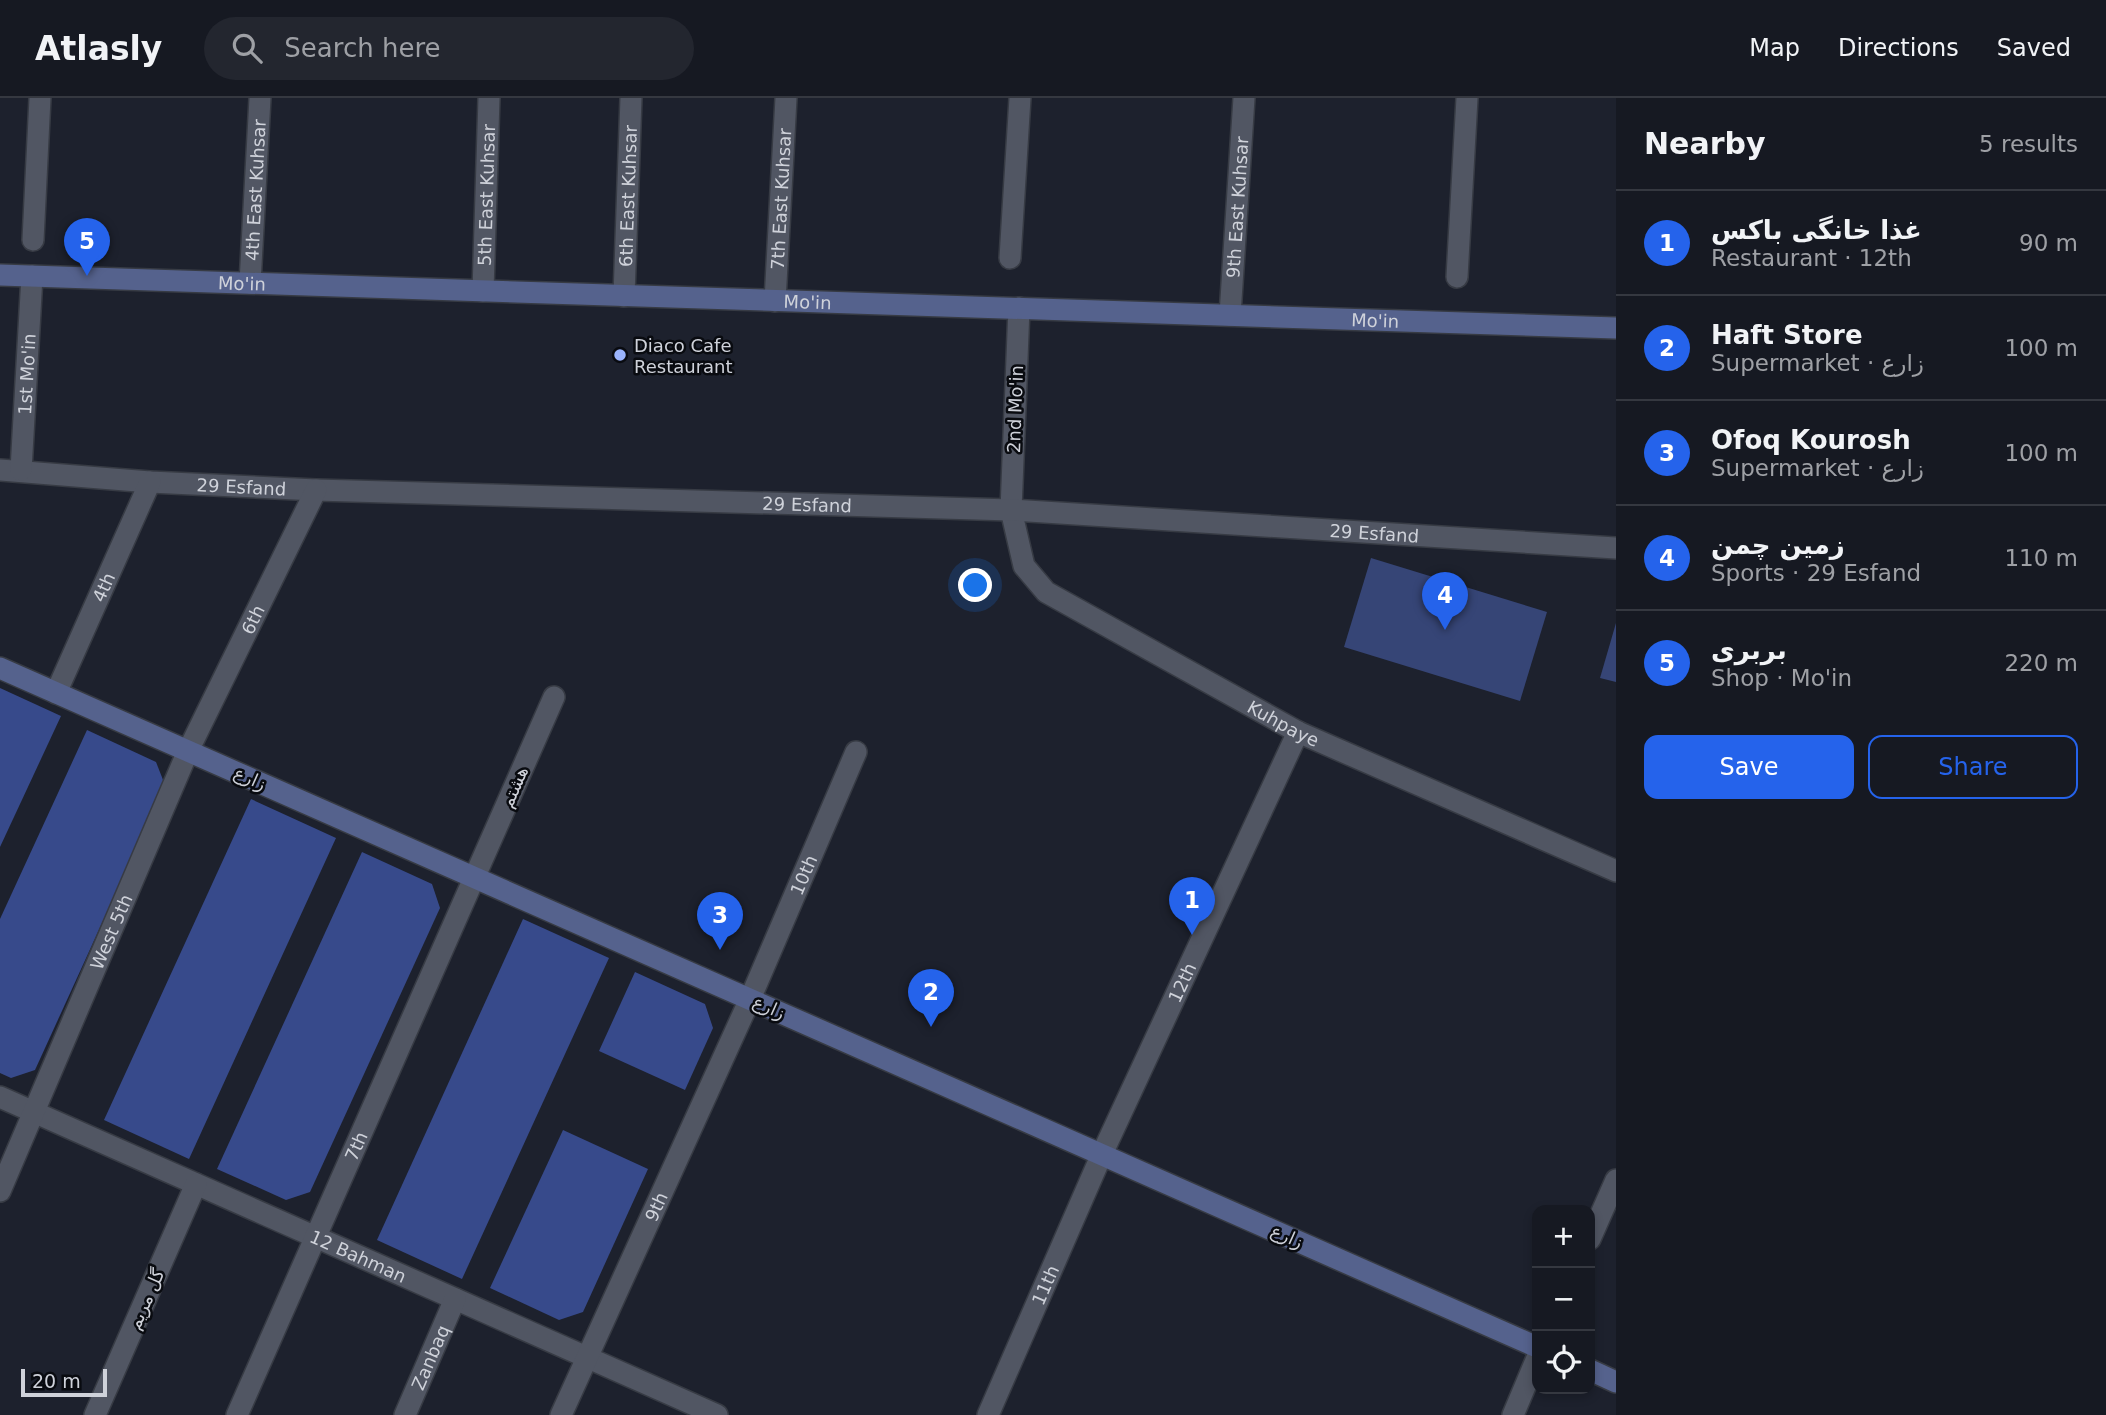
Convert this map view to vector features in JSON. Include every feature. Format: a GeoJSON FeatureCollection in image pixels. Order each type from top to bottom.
{"type":"FeatureCollection","features":[{"type":"Feature","properties":{"kind":"street"},"geometry":{"type":"LineString","coordinates":[[33,240],[40,98]]}},
{"type":"Feature","properties":{"kind":"street","name":"4th East Kuhsar"},"geometry":{"type":"LineString","coordinates":[[250,284],[260,98]]}},
{"type":"Feature","properties":{"kind":"street","name":"5th East Kuhsar"},"geometry":{"type":"LineString","coordinates":[[483,291],[489,98]]}},
{"type":"Feature","properties":{"kind":"street","name":"6th East Kuhsar"},"geometry":{"type":"LineString","coordinates":[[624,296],[631,98]]}},
{"type":"Feature","properties":{"kind":"street","name":"7th East Kuhsar"},"geometry":{"type":"LineString","coordinates":[[775,301],[786,98]]}},
{"type":"Feature","properties":{"kind":"street"},"geometry":{"type":"LineString","coordinates":[[1010,258],[1020,98]]}},
{"type":"Feature","properties":{"kind":"street","name":"9th East Kuhsar"},"geometry":{"type":"LineString","coordinates":[[1230,315],[1244,98]]}},
{"type":"Feature","properties":{"kind":"street"},"geometry":{"type":"LineString","coordinates":[[1457,277],[1467,98]]}},
{"type":"Feature","properties":{"kind":"street","name":"Mo'in"},"geometry":{"type":"LineString","coordinates":[[0,275],[1616,328]]}},
{"type":"Feature","properties":{"kind":"street","name":"1st Mo'in"},"geometry":{"type":"LineString","coordinates":[[11,470],[32,276]]}},
{"type":"Feature","properties":{"kind":"street","name":"2nd Mo'in"},"geometry":{"type":"LineString","coordinates":[[1011,510],[1019,308]]}},
{"type":"Feature","properties":{"kind":"street","name":"29 Esfand"},"geometry":{"type":"LineString","coordinates":[[11,470],[150,482],[316,490],[1011,510],[1616,548]]}},
{"type":"Feature","properties":{"kind":"street","name":"4th"},"geometry":{"type":"LineString","coordinates":[[56,693],[150,482]]}},
{"type":"Feature","properties":{"kind":"street","name":"6th"},"geometry":{"type":"LineString","coordinates":[[188,751],[316,490]]}},
{"type":"Feature","properties":{"kind":"street","name":"Kuhpaye"},"geometry":{"type":"LineString","coordinates":[[1011,510],[1024,566],[1045,592],[1297,732],[1616,871]]}},
{"type":"Feature","properties":{"kind":"street","name":"زارع"},"geometry":{"type":"LineString","coordinates":[[0,668],[1532,1345]]}},
{"type":"Feature","properties":{"kind":"street","name":"هشتم"},"geometry":{"type":"LineString","coordinates":[[475,878],[554,697]]}},
{"type":"Feature","properties":{"kind":"street","name":"12th"},"geometry":{"type":"LineString","coordinates":[[1102,1154],[1297,732]]}},
{"type":"Feature","properties":{"kind":"street","name":"West 5th"},"geometry":{"type":"LineString","coordinates":[[0,1191],[188,751]]}},
{"type":"Feature","properties":{"kind":"street","name":"10th"},"geometry":{"type":"LineString","coordinates":[[750,999],[856,752]]}},
{"type":"Feature","properties":{"kind":"street","name":"7th"},"geometry":{"type":"LineString","coordinates":[[237,1415],[475,878]]}},
{"type":"Feature","properties":{"kind":"street","name":"9th"},"geometry":{"type":"LineString","coordinates":[[561,1415],[750,999]]}},
{"type":"Feature","properties":{"kind":"street","name":"12 Bahman"},"geometry":{"type":"LineString","coordinates":[[0,1097],[717,1415]]}},
{"type":"Feature","properties":{"kind":"street","name":"11th"},"geometry":{"type":"LineString","coordinates":[[988,1415],[1102,1154]]}},
{"type":"Feature","properties":{"kind":"street"},"geometry":{"type":"LineString","coordinates":[[1595,1228],[1616,1180]]}},
{"type":"Feature","properties":{"kind":"street","name":"گل مریم"},"geometry":{"type":"LineString","coordinates":[[95,1415],[196,1184]]}},
{"type":"Feature","properties":{"kind":"street","name":"Zanbaq"},"geometry":{"type":"LineString","coordinates":[[405,1415],[455,1299]]}},
{"type":"Feature","properties":{"kind":"street"},"geometry":{"type":"LineString","coordinates":[[1513,1415],[1532,1370]]}},
{"type":"Feature","properties":{"kind":"street"},"geometry":{"type":"LineString","coordinates":[[1595,1372],[1616,1382]]}},
{"type":"Feature","properties":{"kind":"shaded area"},"geometry":{"type":"Polygon","coordinates":[[[1371,558],[1547,612],[1520,701],[1344,647],[1371,558]]]}},
{"type":"Feature","properties":{"kind":"shaded area"},"geometry":{"type":"Polygon","coordinates":[[[1616,623],[1616,682],[1600,678],[1616,623]]]}},
{"type":"Feature","properties":{"kind":"building"},"geometry":{"type":"Polygon","coordinates":[[[0,688],[61,716],[0,847],[0,688]]]}},
{"type":"Feature","properties":{"kind":"building"},"geometry":{"type":"Polygon","coordinates":[[[87,730],[156,762],[165,785],[35,1070],[11,1078],[0,1073],[0,919],[87,730]]]}},
{"type":"Feature","properties":{"kind":"building"},"geometry":{"type":"Polygon","coordinates":[[[251,799],[336,838],[189,1159],[104,1120],[251,799]]]}},
{"type":"Feature","properties":{"kind":"building"},"geometry":{"type":"Polygon","coordinates":[[[362,852],[432,884],[440,908],[310,1192],[286,1200],[217,1169],[362,852]]]}},
{"type":"Feature","properties":{"kind":"building"},"geometry":{"type":"Polygon","coordinates":[[[523,919],[609,958],[462,1279],[377,1240],[523,919]]]}},
{"type":"Feature","properties":{"kind":"building"},"geometry":{"type":"Polygon","coordinates":[[[635,972],[705,1004],[713,1028],[685,1090],[599,1051],[635,972]]]}},
{"type":"Feature","properties":{"kind":"building"},"geometry":{"type":"Polygon","coordinates":[[[563,1130],[648,1169],[583,1312],[559,1320],[490,1288],[563,1130]]]}},
{"type":"Feature","properties":{"kind":"place","name":"بربری"},"geometry":{"type":"Point","coordinates":[87,276]}},
{"type":"Feature","properties":{"kind":"place","name":"Diaco Cafe Restaurant"},"geometry":{"type":"Point","coordinates":[620,355]}},
{"type":"Feature","properties":{"kind":"place","name":"زمین چمن"},"geometry":{"type":"Point","coordinates":[1445,630]}},
{"type":"Feature","properties":{"kind":"place","name":"غذا خانگی باکس"},"geometry":{"type":"Point","coordinates":[1192,935]}},
{"type":"Feature","properties":{"kind":"place","name":"Ofoq Kourosh"},"geometry":{"type":"Point","coordinates":[720,950]}},
{"type":"Feature","properties":{"kind":"place","name":"Haft Store"},"geometry":{"type":"Point","coordinates":[931,1027]}}]}
